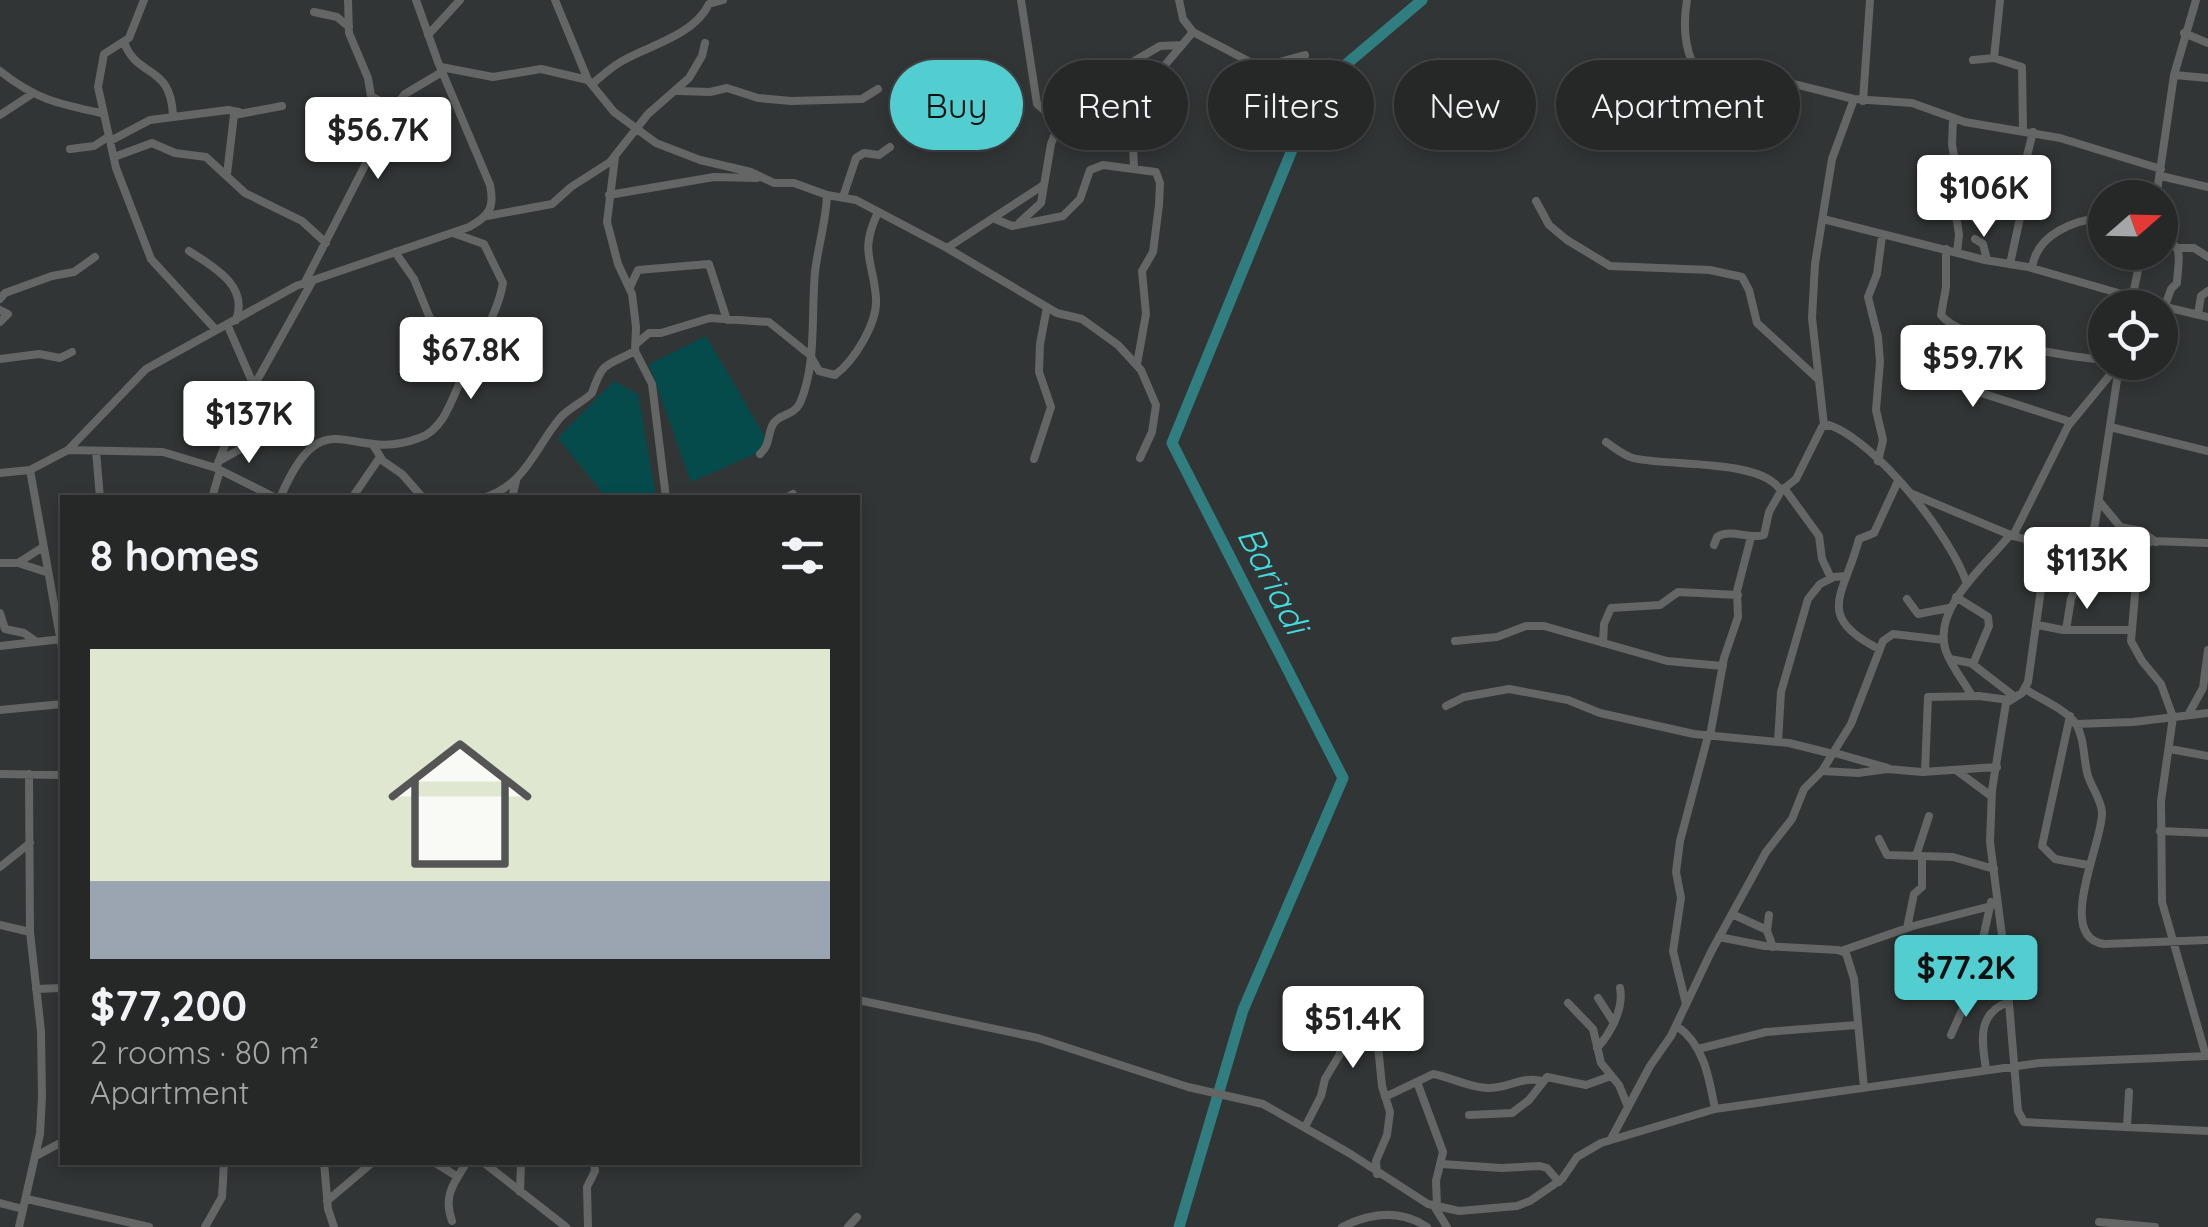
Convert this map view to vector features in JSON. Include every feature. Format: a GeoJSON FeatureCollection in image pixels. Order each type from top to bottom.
{"type":"FeatureCollection","features":[{"type":"Feature","properties":{"kind":"street"},"geometry":{"type":"LineString","coordinates":[[144,0],[129,38],[108,49],[101,60],[101,112],[146,250],[216,330]]}},
{"type":"Feature","properties":{"kind":"street"},"geometry":{"type":"LineString","coordinates":[[348,0],[349,27],[371,96],[393,109]]}},
{"type":"Feature","properties":{"kind":"street"},"geometry":{"type":"LineString","coordinates":[[416,0],[490,185],[494,201],[487,216]]}},
{"type":"Feature","properties":{"kind":"street"},"geometry":{"type":"LineString","coordinates":[[428,35],[460,0]]}},
{"type":"Feature","properties":{"kind":"street"},"geometry":{"type":"LineString","coordinates":[[555,0],[590,82],[614,112],[656,144],[679,154],[751,172],[777,184],[794,183],[827,196],[856,200],[1047,307],[1082,319],[1118,344],[1137,364],[1156,405],[1152,432],[1140,458]]}},
{"type":"Feature","properties":{"kind":"street"},"geometry":{"type":"LineString","coordinates":[[590,82],[622,60],[670,41],[703,14],[709,4],[722,0]]}},
{"type":"Feature","properties":{"kind":"street"},"geometry":{"type":"LineString","coordinates":[[1021,0],[1037,104],[1043,109]]}},
{"type":"Feature","properties":{"kind":"street"},"geometry":{"type":"LineString","coordinates":[[1178,0],[1183,19],[1193,32],[1261,66],[1305,56]]}},
{"type":"Feature","properties":{"kind":"street"},"geometry":{"type":"LineString","coordinates":[[1687,0],[1684,29],[1691,64],[1708,87],[1726,98],[1740,100],[1764,77],[1858,100],[1912,102],[1953,119],[2028,131],[2208,186]]}},
{"type":"Feature","properties":{"kind":"street"},"geometry":{"type":"LineString","coordinates":[[1714,545],[1724,533],[1765,534],[1769,512],[1783,490],[1796,479],[1824,425],[1812,308],[1832,159],[1858,100],[1870,0]]}},
{"type":"Feature","properties":{"kind":"street"},"geometry":{"type":"LineString","coordinates":[[1994,58],[2000,0]]}},
{"type":"Feature","properties":{"kind":"street"},"geometry":{"type":"LineString","coordinates":[[2160,180],[2174,75],[2196,0]]}},
{"type":"Feature","properties":{"kind":"street"},"geometry":{"type":"LineString","coordinates":[[314,12],[337,18],[349,27]]}},
{"type":"Feature","properties":{"kind":"street"},"geometry":{"type":"LineString","coordinates":[[1134,168],[1132,120],[1148,97],[1154,78],[1193,32]]}},
{"type":"Feature","properties":{"kind":"street"},"geometry":{"type":"LineString","coordinates":[[2184,33],[2208,43]]}},
{"type":"Feature","properties":{"kind":"street"},"geometry":{"type":"LineString","coordinates":[[124,42],[132,58],[164,80],[172,116]]}},
{"type":"Feature","properties":{"kind":"street"},"geometry":{"type":"LineString","coordinates":[[0,473],[30,470],[68,450],[146,369],[309,281],[453,233],[487,216],[552,204],[615,157],[648,114],[678,91],[698,65],[705,43]]}},
{"type":"Feature","properties":{"kind":"street"},"geometry":{"type":"LineString","coordinates":[[1136,60],[1160,46],[1182,45]]}},
{"type":"Feature","properties":{"kind":"street"},"geometry":{"type":"LineString","coordinates":[[1973,60],[1994,58],[2022,67],[2028,131],[2020,184],[2020,218],[2010,264]]}},
{"type":"Feature","properties":{"kind":"street"},"geometry":{"type":"LineString","coordinates":[[213,495],[218,466],[235,420],[309,281],[393,109],[405,94],[441,70],[493,78],[541,68],[590,82]]}},
{"type":"Feature","properties":{"kind":"street"},"geometry":{"type":"LineString","coordinates":[[0,71],[32,94],[56,104],[101,112]]}},
{"type":"Feature","properties":{"kind":"street"},"geometry":{"type":"LineString","coordinates":[[2174,75],[2208,78]]}},
{"type":"Feature","properties":{"kind":"street"},"geometry":{"type":"LineString","coordinates":[[678,91],[728,88],[758,98],[791,101],[862,99],[878,89]]}},
{"type":"Feature","properties":{"kind":"street"},"geometry":{"type":"LineString","coordinates":[[0,115],[32,94]]}},
{"type":"Feature","properties":{"kind":"street"},"geometry":{"type":"LineString","coordinates":[[70,149],[94,146],[150,120],[282,106]]}},
{"type":"Feature","properties":{"kind":"street"},"geometry":{"type":"LineString","coordinates":[[226,174],[231,122],[239,112]]}},
{"type":"Feature","properties":{"kind":"street"},"geometry":{"type":"LineString","coordinates":[[1953,119],[1952,145],[1960,188],[1957,252]]}},
{"type":"Feature","properties":{"kind":"street"},"geometry":{"type":"LineString","coordinates":[[114,157],[152,143],[175,152],[206,156],[245,193],[302,220],[326,243]]}},
{"type":"Feature","properties":{"kind":"street"},"geometry":{"type":"LineString","coordinates":[[843,197],[856,158],[864,153],[879,155],[890,147]]}},
{"type":"Feature","properties":{"kind":"street"},"geometry":{"type":"LineString","coordinates":[[1018,224],[1041,203],[1052,150]]}},
{"type":"Feature","properties":{"kind":"street"},"geometry":{"type":"LineString","coordinates":[[615,157],[608,195],[608,233],[630,287],[635,347],[652,384],[666,495]]}},
{"type":"Feature","properties":{"kind":"street"},"geometry":{"type":"LineString","coordinates":[[995,219],[1009,225],[1066,214],[1080,199],[1094,168],[1103,165],[1154,171],[1160,183],[1153,252],[1142,271],[1146,314],[1137,364]]}},
{"type":"Feature","properties":{"kind":"street"},"geometry":{"type":"LineString","coordinates":[[608,195],[714,176],[761,178]]}},
{"type":"Feature","properties":{"kind":"street"},"geometry":{"type":"LineString","coordinates":[[947,248],[1042,186]]}},
{"type":"Feature","properties":{"kind":"street"},"geometry":{"type":"LineString","coordinates":[[760,454],[776,420],[798,408],[810,355],[816,266],[824,236],[827,196]]}},
{"type":"Feature","properties":{"kind":"street"},"geometry":{"type":"LineString","coordinates":[[1536,201],[1549,225],[1610,266],[1710,270],[1742,277],[1758,323],[1819,380]]}},
{"type":"Feature","properties":{"kind":"street"},"geometry":{"type":"LineString","coordinates":[[513,495],[516,481],[556,424],[572,406],[592,393],[597,372],[649,333],[710,318],[772,322],[810,355],[820,371],[838,373],[857,354],[876,300],[866,252],[868,232],[878,212]]}},
{"type":"Feature","properties":{"kind":"street"},"geometry":{"type":"LineString","coordinates":[[2032,268],[2037,250],[2053,234],[2088,219]]}},
{"type":"Feature","properties":{"kind":"street"},"geometry":{"type":"LineString","coordinates":[[1823,220],[2032,268],[2098,290]]}},
{"type":"Feature","properties":{"kind":"street"},"geometry":{"type":"LineString","coordinates":[[280,495],[292,470],[320,442],[333,437],[388,446],[416,439],[438,424],[497,306],[503,283],[480,240],[453,233]]}},
{"type":"Feature","properties":{"kind":"street"},"geometry":{"type":"LineString","coordinates":[[1878,461],[1883,440],[1876,410],[1880,362],[1876,322],[1868,297],[1882,236]]}},
{"type":"Feature","properties":{"kind":"street"},"geometry":{"type":"LineString","coordinates":[[1975,239],[1982,244],[1988,260]]}},
{"type":"Feature","properties":{"kind":"street"},"geometry":{"type":"LineString","coordinates":[[2170,290],[2178,283],[2179,248],[2194,248],[2208,257]]}},
{"type":"Feature","properties":{"kind":"street"},"geometry":{"type":"LineString","coordinates":[[1946,249],[1941,315],[1944,320],[1968,333],[2088,357]]}},
{"type":"Feature","properties":{"kind":"street"},"geometry":{"type":"LineString","coordinates":[[189,251],[215,268],[236,290],[241,308],[232,322]]}},
{"type":"Feature","properties":{"kind":"street"},"geometry":{"type":"LineString","coordinates":[[395,252],[414,280],[438,338]]}},
{"type":"Feature","properties":{"kind":"street"},"geometry":{"type":"LineString","coordinates":[[0,299],[52,276],[74,272],[96,257]]}},
{"type":"Feature","properties":{"kind":"street"},"geometry":{"type":"LineString","coordinates":[[630,287],[638,270],[709,264],[727,320]]}},
{"type":"Feature","properties":{"kind":"street"},"geometry":{"type":"LineString","coordinates":[[2178,309],[2203,316],[2201,296],[2208,292]]}},
{"type":"Feature","properties":{"kind":"street"},"geometry":{"type":"LineString","coordinates":[[1034,459],[1051,406],[1040,372],[1047,307]]}},
{"type":"Feature","properties":{"kind":"street"},"geometry":{"type":"LineString","coordinates":[[0,310],[8,314],[0,322]]}},
{"type":"Feature","properties":{"kind":"street"},"geometry":{"type":"LineString","coordinates":[[232,322],[254,386]]}},
{"type":"Feature","properties":{"kind":"street"},"geometry":{"type":"LineString","coordinates":[[1968,333],[1961,356],[1972,390],[2071,422]]}},
{"type":"Feature","properties":{"kind":"street"},"geometry":{"type":"LineString","coordinates":[[0,359],[39,354],[60,358],[72,352]]}},
{"type":"Feature","properties":{"kind":"street"},"geometry":{"type":"LineString","coordinates":[[1972,696],[1950,659],[1944,640],[1950,608],[2011,535],[2071,422],[2105,380]]}},
{"type":"Feature","properties":{"kind":"street"},"geometry":{"type":"LineString","coordinates":[[2066,630],[2071,599],[2086,564],[2099,500],[2117,380]]}},
{"type":"Feature","properties":{"kind":"street"},"geometry":{"type":"LineString","coordinates":[[1824,425],[1851,435],[1909,492],[1957,559],[1968,584]]}},
{"type":"Feature","properties":{"kind":"street"},"geometry":{"type":"LineString","coordinates":[[2110,427],[2208,451]]}},
{"type":"Feature","properties":{"kind":"street"},"geometry":{"type":"LineString","coordinates":[[218,466],[258,433],[277,433]]}},
{"type":"Feature","properties":{"kind":"street"},"geometry":{"type":"LineString","coordinates":[[1606,442],[1629,457],[1747,472],[1772,480],[1820,536],[1822,560],[1831,578]]}},
{"type":"Feature","properties":{"kind":"street"},"geometry":{"type":"LineString","coordinates":[[373,445],[380,457],[420,495]]}},
{"type":"Feature","properties":{"kind":"street"},"geometry":{"type":"LineString","coordinates":[[68,450],[162,452],[218,466],[272,495]]}},
{"type":"Feature","properties":{"kind":"street"},"geometry":{"type":"LineString","coordinates":[[96,451],[100,495]]}},
{"type":"Feature","properties":{"kind":"street"},"geometry":{"type":"LineString","coordinates":[[354,495],[380,457]]}},
{"type":"Feature","properties":{"kind":"street"},"geometry":{"type":"LineString","coordinates":[[30,470],[60,631]]}},
{"type":"Feature","properties":{"kind":"street"},"geometry":{"type":"LineString","coordinates":[[1879,649],[1855,638],[1843,625],[1840,600],[1860,536],[1874,533],[1898,480]]}},
{"type":"Feature","properties":{"kind":"street"},"geometry":{"type":"LineString","coordinates":[[489,495],[516,481]]}},
{"type":"Feature","properties":{"kind":"street"},"geometry":{"type":"LineString","coordinates":[[1909,492],[2011,535],[2086,554],[2156,542],[2208,544]]}},
{"type":"Feature","properties":{"kind":"street"},"geometry":{"type":"LineString","coordinates":[[860,1000],[1054,1042],[1188,1087],[1262,1104],[1435,1206],[1459,1211],[1517,1206],[1558,1182],[1577,1157],[1611,1140],[1715,1109],[1986,1069],[2129,1057],[2207,1056],[2162,902],[2163,780],[2173,716],[2161,684],[2131,640],[2138,547],[2099,500]]}},
{"type":"Feature","properties":{"kind":"street"},"geometry":{"type":"LineString","coordinates":[[2120,527],[2142,531],[2156,542]]}},
{"type":"Feature","properties":{"kind":"street"},"geometry":{"type":"LineString","coordinates":[[1686,1005],[1673,952],[1681,898],[1676,872],[1680,841],[1722,666],[1738,617],[1738,595],[1752,536]]}},
{"type":"Feature","properties":{"kind":"street"},"geometry":{"type":"LineString","coordinates":[[2047,546],[2026,689],[2005,706],[1991,796],[2015,1095],[2022,1121],[2208,1131]]}},
{"type":"Feature","properties":{"kind":"street"},"geometry":{"type":"LineString","coordinates":[[18,563],[43,547]]}},
{"type":"Feature","properties":{"kind":"street"},"geometry":{"type":"LineString","coordinates":[[0,563],[18,563],[46,572]]}},
{"type":"Feature","properties":{"kind":"street"},"geometry":{"type":"LineString","coordinates":[[1778,742],[1781,692],[1808,599],[1814,588],[1831,578],[1846,576]]}},
{"type":"Feature","properties":{"kind":"street"},"geometry":{"type":"LineString","coordinates":[[1603,643],[1604,624],[1611,608],[1660,605],[1678,592],[1738,595]]}},
{"type":"Feature","properties":{"kind":"street"},"geometry":{"type":"LineString","coordinates":[[1956,597],[1988,617],[1973,664]]}},
{"type":"Feature","properties":{"kind":"street"},"geometry":{"type":"LineString","coordinates":[[1908,599],[1918,614],[1950,608]]}},
{"type":"Feature","properties":{"kind":"street"},"geometry":{"type":"LineString","coordinates":[[0,612],[4,630],[24,633],[34,640]]}},
{"type":"Feature","properties":{"kind":"street"},"geometry":{"type":"LineString","coordinates":[[1455,642],[1497,638],[1534,625],[1565,630],[1667,661],[1722,666]]}},
{"type":"Feature","properties":{"kind":"street"},"geometry":{"type":"LineString","coordinates":[[2038,626],[2132,630]]}},
{"type":"Feature","properties":{"kind":"street"},"geometry":{"type":"LineString","coordinates":[[1611,1140],[1676,1026],[1766,852],[1792,819],[1804,789],[1822,771],[1851,724],[1887,636],[1944,640]]}},
{"type":"Feature","properties":{"kind":"street"},"geometry":{"type":"LineString","coordinates":[[0,646],[60,639]]}},
{"type":"Feature","properties":{"kind":"street"},"geometry":{"type":"LineString","coordinates":[[2188,716],[2200,696],[2208,650]]}},
{"type":"Feature","properties":{"kind":"street"},"geometry":{"type":"LineString","coordinates":[[1950,659],[1973,664],[2012,699]]}},
{"type":"Feature","properties":{"kind":"street"},"geometry":{"type":"LineString","coordinates":[[1446,706],[1464,697],[1509,689],[1708,736],[1778,742],[1892,769],[1925,772],[1998,767]]}},
{"type":"Feature","properties":{"kind":"street"},"geometry":{"type":"LineString","coordinates":[[2026,689],[2073,720],[2106,724],[2208,713]]}},
{"type":"Feature","properties":{"kind":"street"},"geometry":{"type":"LineString","coordinates":[[1925,772],[1927,698],[2012,699]]}},
{"type":"Feature","properties":{"kind":"street"},"geometry":{"type":"LineString","coordinates":[[0,710],[60,704]]}},
{"type":"Feature","properties":{"kind":"street"},"geometry":{"type":"LineString","coordinates":[[2073,720],[2102,813],[2088,864],[2084,928],[2090,940],[2104,944],[2208,940]]}},
{"type":"Feature","properties":{"kind":"street"},"geometry":{"type":"LineString","coordinates":[[2073,720],[2042,846],[2055,859],[2088,864]]}},
{"type":"Feature","properties":{"kind":"street"},"geometry":{"type":"LineString","coordinates":[[2170,749],[2208,756]]}},
{"type":"Feature","properties":{"kind":"street"},"geometry":{"type":"LineString","coordinates":[[1822,771],[1858,773],[1892,769]]}},
{"type":"Feature","properties":{"kind":"street"},"geometry":{"type":"LineString","coordinates":[[1956,770],[1991,796]]}},
{"type":"Feature","properties":{"kind":"street"},"geometry":{"type":"LineString","coordinates":[[0,774],[60,775]]}},
{"type":"Feature","properties":{"kind":"street"},"geometry":{"type":"LineString","coordinates":[[19,1227],[36,1156],[42,1097],[42,1031],[30,932],[28,774]]}},
{"type":"Feature","properties":{"kind":"street"},"geometry":{"type":"LineString","coordinates":[[1907,928],[1914,894],[1922,887],[1919,856],[1928,816]]}},
{"type":"Feature","properties":{"kind":"street"},"geometry":{"type":"LineString","coordinates":[[2160,831],[2208,832]]}},
{"type":"Feature","properties":{"kind":"street"},"geometry":{"type":"LineString","coordinates":[[1879,839],[1887,855],[1953,857],[1994,869]]}},
{"type":"Feature","properties":{"kind":"street"},"geometry":{"type":"LineString","coordinates":[[0,867],[30,843]]}},
{"type":"Feature","properties":{"kind":"street"},"geometry":{"type":"LineString","coordinates":[[1951,1036],[1972,988],[1996,889]]}},
{"type":"Feature","properties":{"kind":"street"},"geometry":{"type":"LineString","coordinates":[[1719,937],[1773,947],[1842,951],[1907,928],[1991,906]]}},
{"type":"Feature","properties":{"kind":"street"},"geometry":{"type":"LineString","coordinates":[[1910,911],[1922,925]]}},
{"type":"Feature","properties":{"kind":"street"},"geometry":{"type":"LineString","coordinates":[[1732,914],[1767,930]]}},
{"type":"Feature","properties":{"kind":"street"},"geometry":{"type":"LineString","coordinates":[[1769,915],[1767,930],[1773,947]]}},
{"type":"Feature","properties":{"kind":"street"},"geometry":{"type":"LineString","coordinates":[[0,926],[30,932]]}},
{"type":"Feature","properties":{"kind":"street"},"geometry":{"type":"LineString","coordinates":[[1842,951],[1851,962],[1864,1088]]}},
{"type":"Feature","properties":{"kind":"street"},"geometry":{"type":"LineString","coordinates":[[36,990],[60,988]]}},
{"type":"Feature","properties":{"kind":"street"},"geometry":{"type":"LineString","coordinates":[[1597,1048],[1614,1023],[1622,999],[1620,988]]}},
{"type":"Feature","properties":{"kind":"street"},"geometry":{"type":"LineString","coordinates":[[1598,998],[1614,1023]]}},
{"type":"Feature","properties":{"kind":"street"},"geometry":{"type":"LineString","coordinates":[[1986,1069],[1982,1030],[1988,1014],[2008,1002]]}},
{"type":"Feature","properties":{"kind":"street"},"geometry":{"type":"LineString","coordinates":[[1305,1127],[1340,1054],[1340,1030],[1347,1003],[1376,1032],[1390,1112],[1378,1154],[1377,1174]]}},
{"type":"Feature","properties":{"kind":"street"},"geometry":{"type":"LineString","coordinates":[[1568,1003],[1594,1029],[1601,1064],[1628,1107]]}},
{"type":"Feature","properties":{"kind":"street"},"geometry":{"type":"LineString","coordinates":[[1676,1026],[1691,1037],[1698,1049],[1715,1109]]}},
{"type":"Feature","properties":{"kind":"street"},"geometry":{"type":"LineString","coordinates":[[1698,1049],[1790,1028],[1857,1026]]}},
{"type":"Feature","properties":{"kind":"street"},"geometry":{"type":"LineString","coordinates":[[1385,1097],[1432,1074],[1483,1088],[1547,1077],[1586,1085],[1611,1076]]}},
{"type":"Feature","properties":{"kind":"street"},"geometry":{"type":"LineString","coordinates":[[1469,1115],[1512,1113],[1534,1094],[1541,1080]]}},
{"type":"Feature","properties":{"kind":"street"},"geometry":{"type":"LineString","coordinates":[[1416,1082],[1442,1146],[1435,1206],[1447,1227]]}},
{"type":"Feature","properties":{"kind":"street"},"geometry":{"type":"LineString","coordinates":[[2127,1126],[2129,1092]]}},
{"type":"Feature","properties":{"kind":"street"},"geometry":{"type":"LineString","coordinates":[[36,1156],[60,1143]]}},
{"type":"Feature","properties":{"kind":"street"},"geometry":{"type":"LineString","coordinates":[[1442,1164],[1540,1166],[1547,1168],[1558,1182]]}},
{"type":"Feature","properties":{"kind":"street"},"geometry":{"type":"LineString","coordinates":[[205,1227],[222,1197],[224,1165]]}},
{"type":"Feature","properties":{"kind":"street"},"geometry":{"type":"LineString","coordinates":[[324,1165],[332,1226]]}},
{"type":"Feature","properties":{"kind":"street"},"geometry":{"type":"LineString","coordinates":[[327,1201],[369,1165]]}},
{"type":"Feature","properties":{"kind":"street"},"geometry":{"type":"LineString","coordinates":[[439,1165],[458,1177]]}},
{"type":"Feature","properties":{"kind":"street"},"geometry":{"type":"LineString","coordinates":[[452,1221],[447,1200],[465,1165]]}},
{"type":"Feature","properties":{"kind":"street"},"geometry":{"type":"LineString","coordinates":[[487,1165],[566,1227]]}},
{"type":"Feature","properties":{"kind":"street"},"geometry":{"type":"LineString","coordinates":[[520,1192],[521,1165]]}},
{"type":"Feature","properties":{"kind":"street"},"geometry":{"type":"LineString","coordinates":[[588,1227],[587,1187],[594,1165]]}},
{"type":"Feature","properties":{"kind":"street"},"geometry":{"type":"LineString","coordinates":[[27,1199],[150,1227]]}},
{"type":"Feature","properties":{"kind":"street"},"geometry":{"type":"LineString","coordinates":[[0,1203],[23,1210]]}},
{"type":"Feature","properties":{"kind":"street"},"geometry":{"type":"LineString","coordinates":[[1342,1227],[1375,1214],[1410,1218],[1427,1227]]}},
{"type":"Feature","properties":{"kind":"street"},"geometry":{"type":"LineString","coordinates":[[848,1227],[857,1216]]}},
{"type":"Feature","properties":{"kind":"street"},"geometry":{"type":"LineString","coordinates":[[2099,1222],[2155,1227]]}},
{"type":"Feature","properties":{"kind":"shaded area"},"geometry":{"type":"Polygon","coordinates":[[[706,336],[771,447],[691,482],[649,364],[706,336]]]}},
{"type":"Feature","properties":{"kind":"shaded area"},"geometry":{"type":"Polygon","coordinates":[[[614,381],[638,394],[656,495],[604,495],[558,438],[614,381]]]}},
{"type":"Feature","properties":{"kind":"waterway","name":"Bariadi"},"geometry":{"type":"LineString","coordinates":[[1179,1227],[1243,1010],[1343,778],[1172,443],[1317,89],[1422,0]]}}]}
